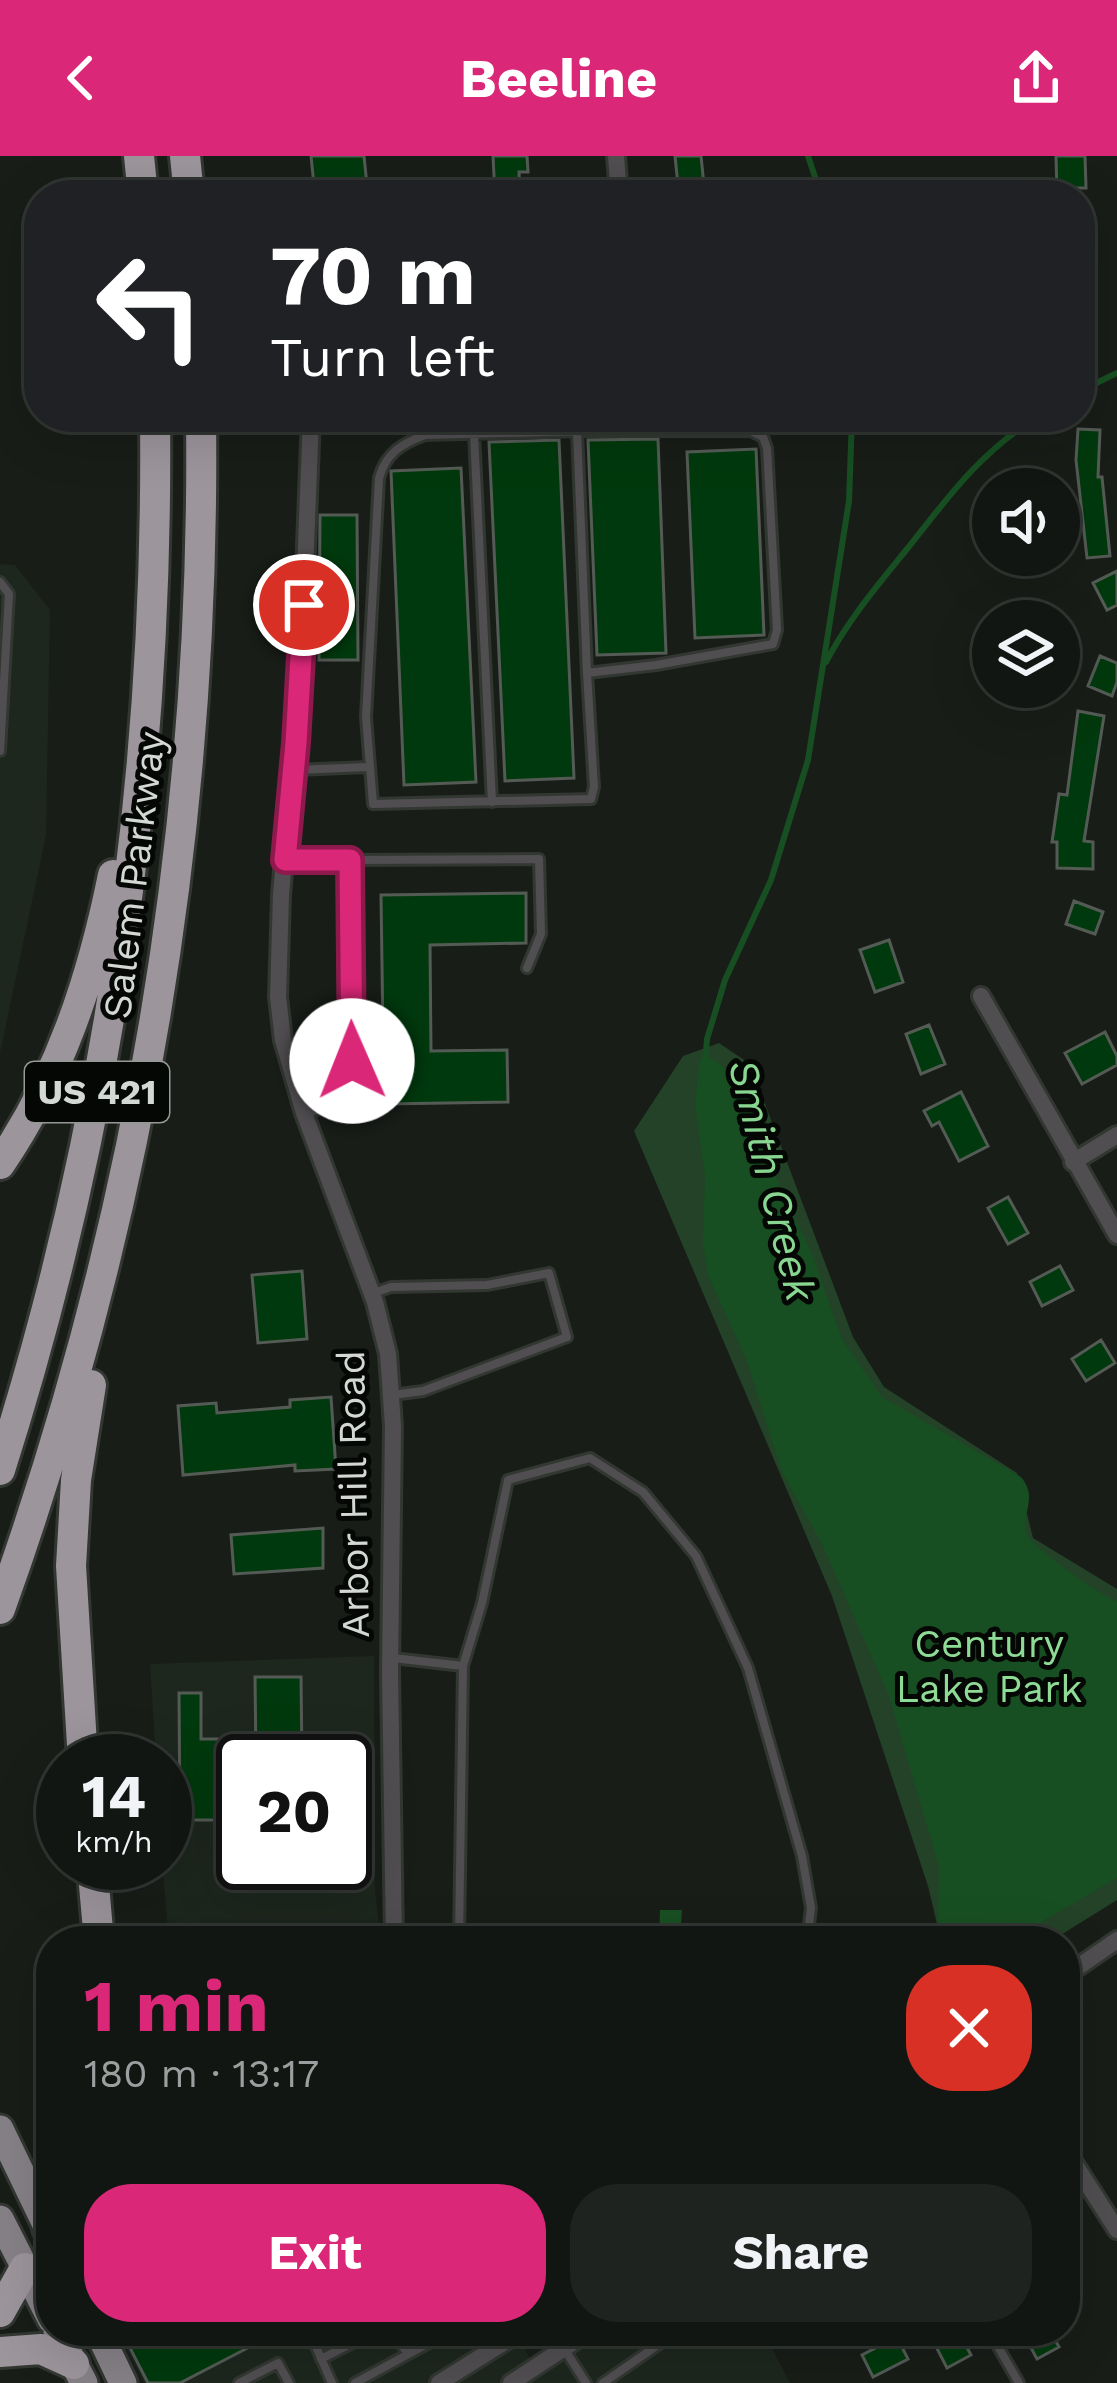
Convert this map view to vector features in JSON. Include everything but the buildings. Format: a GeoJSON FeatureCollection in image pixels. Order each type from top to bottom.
{"type":"FeatureCollection","features":[{"type":"Feature","properties":{"kind":"highway","name":"Salem Parkway"},"geometry":{"type":"LineString","coordinates":[[0,1470],[49,1306],[94,1108],[128,907],[148,705],[155,432]]}},
{"type":"Feature","properties":{"kind":"highway","name":"Salem Parkway"},"geometry":{"type":"LineString","coordinates":[[0,1609],[64,1419],[118,1218],[158,1016],[185,812],[200,604],[201,432]]}},
{"type":"Feature","properties":{"kind":"highway"},"geometry":{"type":"LineString","coordinates":[[0,1164],[35,1106],[86,990],[148,705]]}},
{"type":"Feature","properties":{"kind":"highway"},"geometry":{"type":"LineString","coordinates":[[81,1734],[72,1617],[73,1520],[118,1218]]}},
{"type":"Feature","properties":{"kind":"highway"},"geometry":{"type":"LineString","coordinates":[[94,1890],[98,1926]]}},
{"type":"Feature","properties":{"kind":"highway"},"geometry":{"type":"LineString","coordinates":[[0,2312],[25,2268]]}},
{"type":"Feature","properties":{"kind":"highway"},"geometry":{"type":"LineString","coordinates":[[0,2352],[41,2349],[79,2373]]}},
{"type":"Feature","properties":{"kind":"main road"},"geometry":{"type":"LineString","coordinates":[[0,2129],[36,2200]]}},
{"type":"Feature","properties":{"kind":"main road"},"geometry":{"type":"LineString","coordinates":[[0,2219],[36,2290]]}},
{"type":"Feature","properties":{"kind":"main road"},"geometry":{"type":"LineString","coordinates":[[25,2268],[36,2250]]}},
{"type":"Feature","properties":{"kind":"main road"},"geometry":{"type":"LineString","coordinates":[[65,2346],[79,2373]]}},
{"type":"Feature","properties":{"kind":"main road"},"geometry":{"type":"LineString","coordinates":[[105,2346],[123,2383]]}},
{"type":"Feature","properties":{"kind":"street","name":"Arbor Hill Road"},"geometry":{"type":"LineString","coordinates":[[310,432],[278,998],[283,1040],[304,1113],[372,1293],[388,1354],[394,1926]]}},
{"type":"Feature","properties":{"kind":"street"},"geometry":{"type":"LineString","coordinates":[[981,996],[1117,1235]]}},
{"type":"Feature","properties":{"kind":"street"},"geometry":{"type":"LineString","coordinates":[[1073,1162],[1117,1136]]}},
{"type":"Feature","properties":{"kind":"street"},"geometry":{"type":"LineString","coordinates":[[1080,1966],[1117,1940]]}},
{"type":"Feature","properties":{"kind":"street"},"geometry":{"type":"LineString","coordinates":[[1080,2170],[1117,2230]]}},
{"type":"Feature","properties":{"kind":"street"},"geometry":{"type":"LineString","coordinates":[[439,2383],[498,2346]]}},
{"type":"Feature","properties":{"kind":"street"},"geometry":{"type":"LineString","coordinates":[[560,2346],[564,2349]]}},
{"type":"Feature","properties":{"kind":"street"},"geometry":{"type":"LineString","coordinates":[[511,2383],[568,2346]]}},
{"type":"Feature","properties":{"kind":"lane"},"geometry":{"type":"LineString","coordinates":[[543,432],[424,435],[384,459],[379,478],[366,717],[373,804],[591,799],[577,432]]}},
{"type":"Feature","properties":{"kind":"lane"},"geometry":{"type":"LineString","coordinates":[[587,673],[773,644],[777,630],[767,448],[763,437],[753,432]]}},
{"type":"Feature","properties":{"kind":"lane"},"geometry":{"type":"LineString","coordinates":[[474,434],[492,802]]}},
{"type":"Feature","properties":{"kind":"lane"},"geometry":{"type":"LineString","coordinates":[[0,582],[9,594],[0,751]]}},
{"type":"Feature","properties":{"kind":"lane"},"geometry":{"type":"LineString","coordinates":[[294,770],[368,767]]}},
{"type":"Feature","properties":{"kind":"lane"},"geometry":{"type":"LineString","coordinates":[[285,860],[539,859],[541,934],[527,968]]}},
{"type":"Feature","properties":{"kind":"lane"},"geometry":{"type":"LineString","coordinates":[[304,1113],[352,1101],[350,860]]}},
{"type":"Feature","properties":{"kind":"lane"},"geometry":{"type":"LineString","coordinates":[[372,1293],[391,1287],[487,1285],[549,1273],[567,1337],[424,1390],[391,1395]]}},
{"type":"Feature","properties":{"kind":"lane"},"geometry":{"type":"LineString","coordinates":[[459,1926],[464,1666],[508,1480],[590,1458],[644,1492],[696,1556],[748,1668],[802,1856],[811,1909],[809,1926]]}},
{"type":"Feature","properties":{"kind":"lane"},"geometry":{"type":"LineString","coordinates":[[390,1658],[464,1666]]}},
{"type":"Feature","properties":{"kind":"lane"},"geometry":{"type":"LineString","coordinates":[[315,2346],[332,2383]]}},
{"type":"Feature","properties":{"kind":"lane"},"geometry":{"type":"LineString","coordinates":[[321,2359],[347,2346]]}},
{"type":"Feature","properties":{"kind":"lane"},"geometry":{"type":"LineString","coordinates":[[402,2346],[408,2354]]}},
{"type":"Feature","properties":{"kind":"lane"},"geometry":{"type":"LineString","coordinates":[[355,2383],[423,2346]]}},
{"type":"Feature","properties":{"kind":"lane"},"geometry":{"type":"LineString","coordinates":[[604,2383],[657,2346]]}},
{"type":"Feature","properties":{"kind":"lane"},"geometry":{"type":"LineString","coordinates":[[998,2346],[1017,2380],[1006,2383]]}},
{"type":"Feature","properties":{"kind":"lane"},"geometry":{"type":"LineString","coordinates":[[564,2349],[585,2382]]}},
{"type":"Feature","properties":{"kind":"lane"},"geometry":{"type":"LineString","coordinates":[[239,2383],[281,2364],[290,2383]]}},
{"type":"Feature","properties":{"kind":"shaded area"},"geometry":{"type":"Polygon","coordinates":[[[0,564],[15,565],[50,610],[46,835],[0,1053],[0,564]]]}},
{"type":"Feature","properties":{"kind":"shaded area"},"geometry":{"type":"Polygon","coordinates":[[[374,1656],[379,1926],[168,1926],[164,1890],[192,1890],[192,1734],[154,1734],[150,1664],[374,1656]]]}},
{"type":"Feature","properties":{"kind":"shaded area"},"geometry":{"type":"Polygon","coordinates":[[[125,2346],[524,2346],[539,2376],[584,2346],[771,2346],[790,2383],[144,2383],[125,2346]]]}},
{"type":"Feature","properties":{"kind":"green space","name":"Century Lake Park"},"geometry":{"type":"Polygon","coordinates":[[[719,1043],[750,1064],[853,1337],[884,1387],[1017,1473],[1033,1538],[1117,1589],[1117,1900],[1075,1926],[937,1926],[832,1596],[634,1131],[683,1056],[719,1043]]]}},
{"type":"Feature","properties":{"kind":"water","name":"Century Lake Park"},"geometry":{"type":"Polygon","coordinates":[[[712,1058],[737,1078],[812,1253],[841,1338],[882,1397],[1021,1477],[1028,1491],[1025,1525],[1030,1539],[1067,1570],[1117,1601],[1117,1878],[1034,1926],[938,1926],[939,1867],[889,1696],[821,1542],[782,1472],[747,1361],[708,1275],[703,1243],[705,1176],[695,1104],[700,1060],[712,1058]]]}},
{"type":"Feature","properties":{"kind":"water"},"geometry":{"type":"Polygon","coordinates":[[[660,1910],[682,1910],[681,1926],[659,1926],[660,1910]]]}},
{"type":"Feature","properties":{"kind":"waterway","name":"Smith Creek"},"geometry":{"type":"LineString","coordinates":[[808,156],[816,180]]}},
{"type":"Feature","properties":{"kind":"waterway"},"geometry":{"type":"LineString","coordinates":[[1095,384],[1117,373]]}},
{"type":"Feature","properties":{"kind":"waterway","name":"Smith Creek"},"geometry":{"type":"LineString","coordinates":[[705,1062],[725,980],[771,880],[808,760],[849,501],[851,432]]}},
{"type":"Feature","properties":{"kind":"waterway"},"geometry":{"type":"LineString","coordinates":[[826,662],[864,604],[951,494],[1016,432]]}},
{"type":"Feature","properties":{"kind":"route"},"geometry":{"type":"LineString","coordinates":[[304,605],[285,860],[350,860],[352,1061]]}}]}
